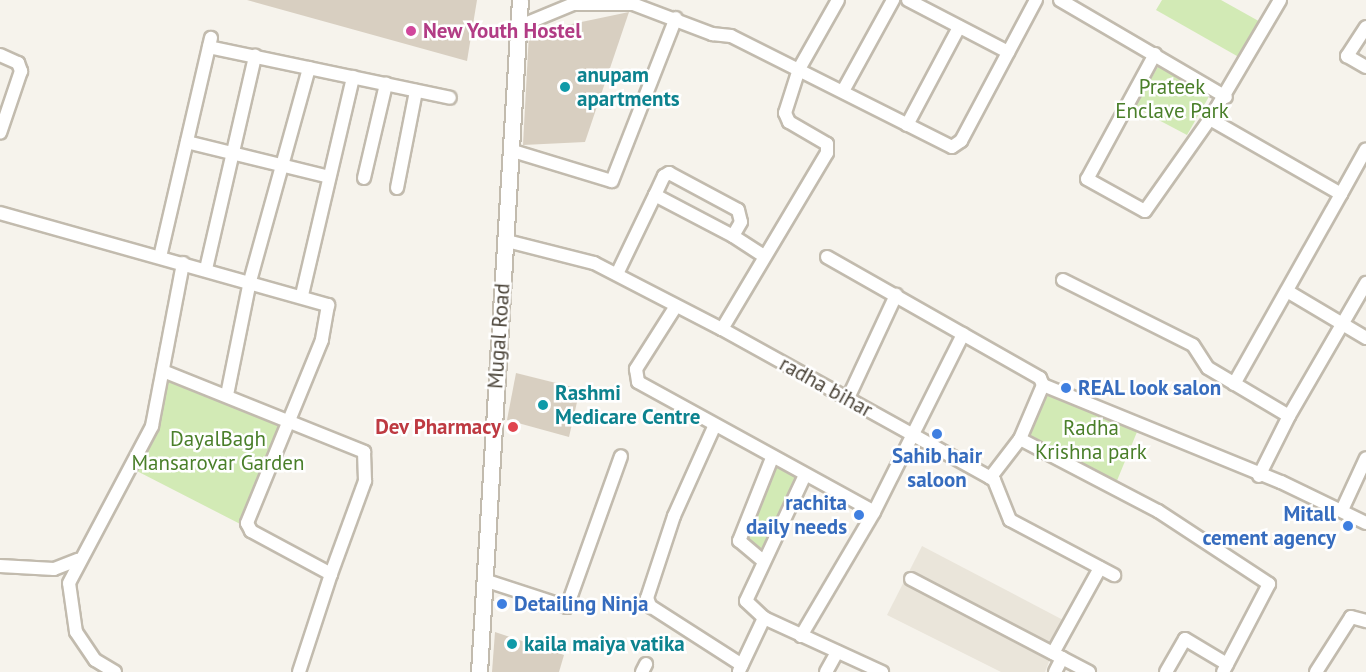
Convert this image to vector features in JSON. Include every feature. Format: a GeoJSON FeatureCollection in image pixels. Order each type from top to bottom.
{"type":"FeatureCollection","features":[{"type":"Feature","properties":{"kind":"street","name":"Mugal Road"},"geometry":{"type":"LineString","coordinates":[[479,672],[513,151],[520,0]]}},
{"type":"Feature","properties":{"kind":"street"},"geometry":{"type":"LineString","coordinates":[[722,329],[827,153],[827,144],[785,118],[799,69],[838,0]]}},
{"type":"Feature","properties":{"kind":"street"},"geometry":{"type":"LineString","coordinates":[[843,91],[893,0]]}},
{"type":"Feature","properties":{"kind":"street"},"geometry":{"type":"LineString","coordinates":[[908,0],[1008,52]]}},
{"type":"Feature","properties":{"kind":"street"},"geometry":{"type":"LineString","coordinates":[[520,26],[573,4],[634,2],[712,34],[731,36],[907,124],[957,146],[1036,0]]}},
{"type":"Feature","properties":{"kind":"street"},"geometry":{"type":"LineString","coordinates":[[1060,0],[1226,97]]}},
{"type":"Feature","properties":{"kind":"street"},"geometry":{"type":"LineString","coordinates":[[1155,54],[1087,179],[1145,211],[1226,97],[1280,0]]}},
{"type":"Feature","properties":{"kind":"street"},"geometry":{"type":"LineString","coordinates":[[513,151],[612,181],[676,18]]}},
{"type":"Feature","properties":{"kind":"street"},"geometry":{"type":"LineString","coordinates":[[907,124],[959,27]]}},
{"type":"Feature","properties":{"kind":"street"},"geometry":{"type":"LineString","coordinates":[[1366,27],[1347,56],[1366,67]]}},
{"type":"Feature","properties":{"kind":"street"},"geometry":{"type":"LineString","coordinates":[[160,256],[210,42],[255,56],[450,98]]}},
{"type":"Feature","properties":{"kind":"street"},"geometry":{"type":"LineString","coordinates":[[0,55],[18,63],[21,71],[0,133]]}},
{"type":"Feature","properties":{"kind":"street"},"geometry":{"type":"LineString","coordinates":[[206,269],[255,56]]}},
{"type":"Feature","properties":{"kind":"street"},"geometry":{"type":"LineString","coordinates":[[227,395],[250,281],[309,68]]}},
{"type":"Feature","properties":{"kind":"street"},"geometry":{"type":"LineString","coordinates":[[302,295],[353,77]]}},
{"type":"Feature","properties":{"kind":"street"},"geometry":{"type":"LineString","coordinates":[[364,178],[386,84]]}},
{"type":"Feature","properties":{"kind":"street"},"geometry":{"type":"LineString","coordinates":[[397,188],[416,91]]}},
{"type":"Feature","properties":{"kind":"street"},"geometry":{"type":"LineString","coordinates":[[1210,119],[1341,194]]}},
{"type":"Feature","properties":{"kind":"street"},"geometry":{"type":"LineString","coordinates":[[187,142],[329,177]]}},
{"type":"Feature","properties":{"kind":"street"},"geometry":{"type":"LineString","coordinates":[[1234,384],[1366,149]]}},
{"type":"Feature","properties":{"kind":"street"},"geometry":{"type":"LineString","coordinates":[[617,274],[664,176],[674,174],[738,210],[741,222],[733,236]]}},
{"type":"Feature","properties":{"kind":"street"},"geometry":{"type":"LineString","coordinates":[[655,195],[733,236],[764,256]]}},
{"type":"Feature","properties":{"kind":"street"},"geometry":{"type":"LineString","coordinates":[[0,213],[323,301],[330,312],[248,526],[331,574]]}},
{"type":"Feature","properties":{"kind":"street","name":"radha bihar"},"geometry":{"type":"LineString","coordinates":[[507,240],[566,252],[617,274],[722,329],[990,478]]}},
{"type":"Feature","properties":{"kind":"street"},"geometry":{"type":"LineString","coordinates":[[827,257],[1040,378],[1043,385],[1342,510],[1366,523]]}},
{"type":"Feature","properties":{"kind":"street"},"geometry":{"type":"LineString","coordinates":[[115,672],[89,654],[73,622],[68,590],[78,560],[144,444],[163,371],[183,263]]}},
{"type":"Feature","properties":{"kind":"street"},"geometry":{"type":"LineString","coordinates":[[1063,280],[1192,345],[1208,368],[1289,416]]}},
{"type":"Feature","properties":{"kind":"street"},"geometry":{"type":"LineString","coordinates":[[1259,476],[1339,322],[1366,283]]}},
{"type":"Feature","properties":{"kind":"street"},"geometry":{"type":"LineString","coordinates":[[1287,291],[1366,338]]}},
{"type":"Feature","properties":{"kind":"street"},"geometry":{"type":"LineString","coordinates":[[848,398],[896,295]]}},
{"type":"Feature","properties":{"kind":"street"},"geometry":{"type":"LineString","coordinates":[[676,306],[635,376],[714,427],[874,512]]}},
{"type":"Feature","properties":{"kind":"street"},"geometry":{"type":"LineString","coordinates":[[801,636],[874,512],[963,334]]}},
{"type":"Feature","properties":{"kind":"street"},"geometry":{"type":"LineString","coordinates":[[163,371],[290,419],[366,456],[365,481],[298,672]]}},
{"type":"Feature","properties":{"kind":"street"},"geometry":{"type":"LineString","coordinates":[[1043,385],[1020,439],[990,478],[1010,520],[1113,575]]}},
{"type":"Feature","properties":{"kind":"street"},"geometry":{"type":"LineString","coordinates":[[714,427],[674,516],[647,598],[650,606],[740,668],[764,618]]}},
{"type":"Feature","properties":{"kind":"street"},"geometry":{"type":"LineString","coordinates":[[1020,439],[1158,512],[1269,584],[1225,668],[1185,639],[1166,672]]}},
{"type":"Feature","properties":{"kind":"street"},"geometry":{"type":"LineString","coordinates":[[484,580],[567,607],[621,456]]}},
{"type":"Feature","properties":{"kind":"street"},"geometry":{"type":"LineString","coordinates":[[762,560],[739,541],[772,458]]}},
{"type":"Feature","properties":{"kind":"street"},"geometry":{"type":"LineString","coordinates":[[1342,510],[1366,458]]}},
{"type":"Feature","properties":{"kind":"street"},"geometry":{"type":"LineString","coordinates":[[805,476],[762,560],[746,597],[764,618],[882,672]]}},
{"type":"Feature","properties":{"kind":"street"},"geometry":{"type":"LineString","coordinates":[[0,566],[54,569],[78,560]]}},
{"type":"Feature","properties":{"kind":"street"},"geometry":{"type":"LineString","coordinates":[[1055,672],[1058,656],[1100,568]]}},
{"type":"Feature","properties":{"kind":"street"},"geometry":{"type":"LineString","coordinates":[[911,579],[1089,672]]}},
{"type":"Feature","properties":{"kind":"street"},"geometry":{"type":"LineString","coordinates":[[1316,672],[1351,617],[1366,621]]}},
{"type":"Feature","properties":{"kind":"street"},"geometry":{"type":"LineString","coordinates":[[826,672],[837,652]]}},
{"type":"Feature","properties":{"kind":"shaded area"},"geometry":{"type":"Polygon","coordinates":[[[922,546],[1065,621],[1045,672],[1001,672],[887,615],[922,546]]]}},
{"type":"Feature","properties":{"kind":"green space"},"geometry":{"type":"Polygon","coordinates":[[[1162,0],[1221,0],[1264,24],[1244,60],[1156,10],[1162,0]]]}},
{"type":"Feature","properties":{"kind":"green space","name":"Prateek Enclave Park"},"geometry":{"type":"Polygon","coordinates":[[[1159,65],[1211,93],[1187,135],[1134,107],[1159,65]]]}},
{"type":"Feature","properties":{"kind":"green space","name":"DayalBagh Mansarovar Garden"},"geometry":{"type":"Polygon","coordinates":[[[163,371],[290,419],[248,528],[131,468],[154,420],[163,371]]]}},
{"type":"Feature","properties":{"kind":"green space","name":"Radha Krishna park"},"geometry":{"type":"Polygon","coordinates":[[[1043,385],[1139,427],[1114,488],[1020,439],[1043,385]]]}},
{"type":"Feature","properties":{"kind":"green space"},"geometry":{"type":"Polygon","coordinates":[[[772,458],[805,475],[762,560],[740,546],[772,458]]]}},
{"type":"Feature","properties":{"kind":"building","name":"New Youth Hostel"},"geometry":{"type":"Polygon","coordinates":[[[247,0],[477,0],[467,61],[247,0]]]}},
{"type":"Feature","properties":{"kind":"building","name":"anupam apartments"},"geometry":{"type":"Polygon","coordinates":[[[629,12],[585,142],[523,145],[529,33],[629,12]]]}},
{"type":"Feature","properties":{"kind":"building","name":"Rashmi Medicare Centre"},"geometry":{"type":"Polygon","coordinates":[[[516,373],[580,389],[569,437],[507,420],[516,373]]]}},
{"type":"Feature","properties":{"kind":"building","name":"kaila maiya vatika"},"geometry":{"type":"Polygon","coordinates":[[[495,632],[564,655],[559,672],[492,672],[495,632]]]}},
{"type":"Feature","properties":{"kind":"place","name":"New Youth Hostel"},"geometry":{"type":"Point","coordinates":[411,31]}},
{"type":"Feature","properties":{"kind":"place","name":"anupam apartments"},"geometry":{"type":"Point","coordinates":[565,87]}},
{"type":"Feature","properties":{"kind":"place","name":"REAL look salon"},"geometry":{"type":"Point","coordinates":[1066,388]}},
{"type":"Feature","properties":{"kind":"place","name":"Rashmi Medicare Centre"},"geometry":{"type":"Point","coordinates":[543,405]}},
{"type":"Feature","properties":{"kind":"place","name":"Dev Pharmacy"},"geometry":{"type":"Point","coordinates":[513,427]}},
{"type":"Feature","properties":{"kind":"place","name":"Sahib hair saloon"},"geometry":{"type":"Point","coordinates":[937,434]}},
{"type":"Feature","properties":{"kind":"place","name":"rachita daily needs"},"geometry":{"type":"Point","coordinates":[859,515]}},
{"type":"Feature","properties":{"kind":"place","name":"Mitall cement agency"},"geometry":{"type":"Point","coordinates":[1348,526]}},
{"type":"Feature","properties":{"kind":"place","name":"Detailing Ninja"},"geometry":{"type":"Point","coordinates":[502,604]}},
{"type":"Feature","properties":{"kind":"place","name":"kaila maiya vatika"},"geometry":{"type":"Point","coordinates":[512,644]}}]}
